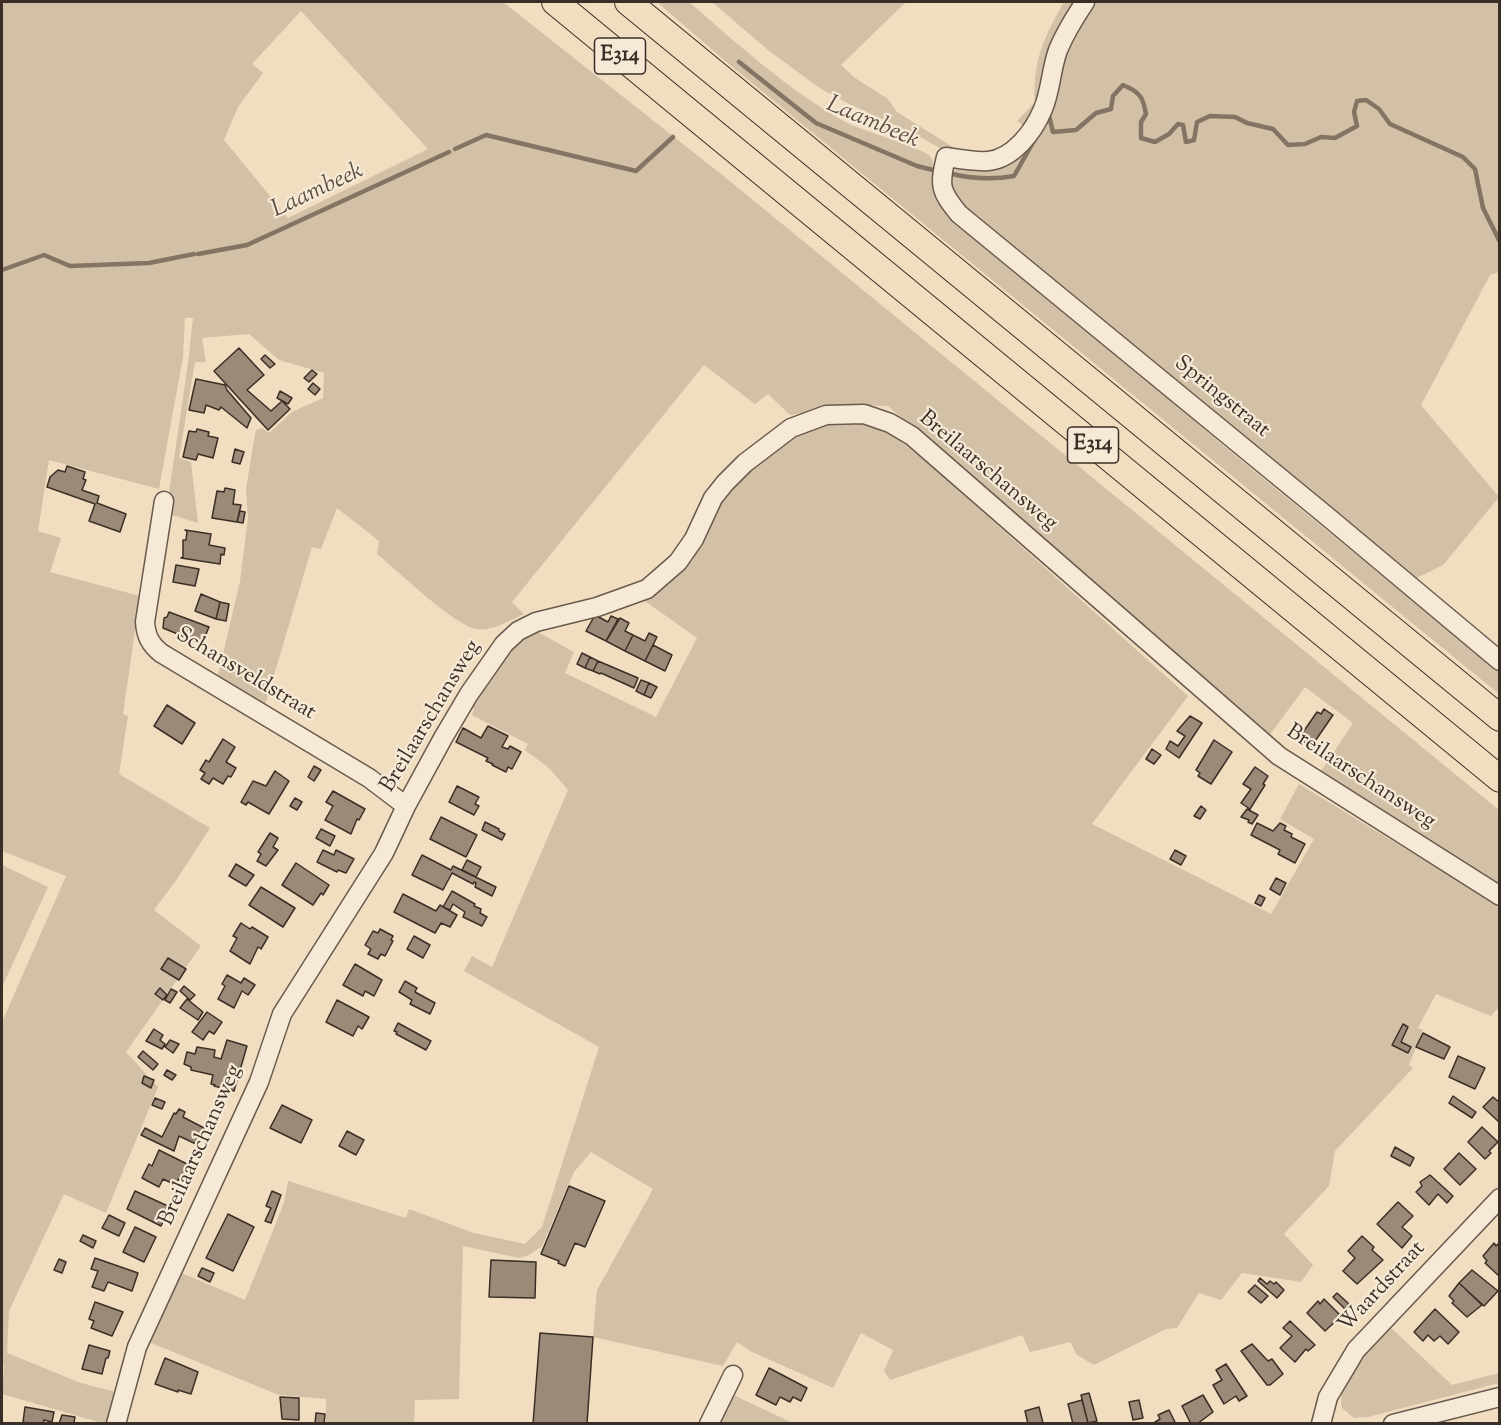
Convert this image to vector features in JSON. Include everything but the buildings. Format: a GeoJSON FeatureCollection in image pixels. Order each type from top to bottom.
{"type":"FeatureCollection","features":[{"type":"Feature","properties":{"kind":"highway","name":"E314"},"geometry":{"type":"LineString","coordinates":[[555,2],[1500,779]]}},
{"type":"Feature","properties":{"kind":"highway","name":"E314"},"geometry":{"type":"LineString","coordinates":[[628,2],[1500,718]]}},
{"type":"Feature","properties":{"kind":"street","name":"Springstraat"},"geometry":{"type":"LineString","coordinates":[[1085,2],[1063,38],[1057,53],[1043,109],[1023,140],[1003,157],[988,161],[946,157],[941,177],[943,192],[959,214],[1500,661]]}},
{"type":"Feature","properties":{"kind":"street","name":"Breilaarschansweg"},"geometry":{"type":"LineString","coordinates":[[116,1424],[136,1347],[259,1082],[282,1014],[384,853],[406,806],[469,694],[492,659],[518,631],[536,622],[597,607],[647,590],[678,562],[694,539],[713,498],[725,483],[745,463],[791,428],[805,421],[826,415],[864,414],[890,423],[912,436],[1279,756],[1500,896]]}},
{"type":"Feature","properties":{"kind":"street","name":"Schansveldstraat"},"geometry":{"type":"LineString","coordinates":[[164,501],[145,622],[146,633],[152,645],[161,653],[369,778],[406,806]]}},
{"type":"Feature","properties":{"kind":"street","name":"Waardstraat"},"geometry":{"type":"LineString","coordinates":[[1321,1424],[1328,1397],[1356,1350],[1500,1198]]}},
{"type":"Feature","properties":{"kind":"street"},"geometry":{"type":"LineString","coordinates":[[709,1424],[733,1375]]}},
{"type":"Feature","properties":{"kind":"street"},"geometry":{"type":"LineString","coordinates":[[1393,1424],[1500,1397]]}},
{"type":"Feature","properties":{"kind":"shaded area"},"geometry":{"type":"Polygon","coordinates":[[[2,2],[503,2],[726,178],[1499,810],[1499,890],[1318,776],[1353,723],[1305,687],[1266,740],[888,406],[847,405],[790,415],[768,394],[755,404],[704,365],[512,602],[524,614],[501,625],[488,629],[476,629],[454,618],[377,554],[379,541],[337,508],[321,549],[312,547],[264,709],[217,680],[240,581],[248,518],[246,489],[255,434],[256,430],[262,428],[269,433],[292,412],[323,398],[324,373],[279,360],[249,334],[202,338],[206,362],[195,362],[179,458],[191,462],[198,523],[166,513],[193,318],[185,318],[183,357],[159,489],[49,460],[38,531],[61,538],[50,572],[140,596],[123,714],[128,716],[119,774],[210,828],[154,910],[201,946],[126,1052],[158,1087],[106,1213],[64,1194],[9,1311],[7,1353],[81,1383],[116,1392],[108,1423],[2,1394],[4,1365],[2,1365],[2,1022],[66,876],[2,851],[2,2]],[[301,11],[252,64],[263,73],[238,107],[224,140],[288,218],[428,149],[301,11]]]}},
{"type":"Feature","properties":{"kind":"shaded area"},"geometry":{"type":"Polygon","coordinates":[[[657,2],[689,2],[766,67],[827,111],[849,124],[930,156],[934,178],[1069,313],[1219,442],[1499,672],[1499,694],[887,194],[657,2]]]}},
{"type":"Feature","properties":{"kind":"shaded area"},"geometry":{"type":"Polygon","coordinates":[[[712,2],[906,2],[841,65],[855,78],[888,99],[897,112],[956,149],[952,155],[913,133],[821,89],[768,50],[712,2]]]}},
{"type":"Feature","properties":{"kind":"shaded area"},"geometry":{"type":"Polygon","coordinates":[[[1064,2],[1499,2],[1499,272],[1490,275],[1421,405],[1499,497],[1443,565],[1411,581],[957,203],[948,181],[953,172],[1034,133],[1017,121],[1035,102],[1036,74],[1041,49],[1064,2]]]}},
{"type":"Feature","properties":{"kind":"shaded area"},"geometry":{"type":"Polygon","coordinates":[[[842,419],[872,425],[894,436],[928,463],[1188,696],[1092,824],[1271,914],[1314,839],[1280,819],[1299,784],[1499,906],[1499,1007],[1491,1016],[1436,994],[1418,1028],[1423,1030],[1409,1065],[1413,1068],[1335,1151],[1329,1186],[1284,1234],[1313,1265],[1301,1282],[1242,1273],[1221,1300],[1199,1293],[1177,1328],[1166,1329],[1094,1365],[1077,1355],[1070,1342],[1030,1352],[1022,1335],[890,1380],[884,1371],[893,1350],[861,1333],[833,1388],[750,1351],[737,1342],[723,1366],[593,1337],[597,1290],[653,1189],[591,1152],[574,1172],[542,1246],[529,1255],[519,1258],[463,1246],[459,1399],[415,1400],[414,1423],[326,1423],[326,1399],[279,1395],[146,1341],[177,1271],[245,1300],[284,1203],[288,1181],[406,1218],[409,1209],[474,1233],[525,1244],[542,1227],[599,1047],[464,971],[472,956],[492,967],[568,790],[549,768],[525,750],[528,744],[472,715],[474,709],[469,706],[506,652],[536,631],[574,652],[565,673],[656,717],[697,638],[642,599],[721,493],[790,437],[842,419]]]}},
{"type":"Feature","properties":{"kind":"shaded area"},"geometry":{"type":"Polygon","coordinates":[[[2,865],[48,887],[2,987],[2,865]]]}},
{"type":"Feature","properties":{"kind":"shaded area"},"geometry":{"type":"Polygon","coordinates":[[[1389,1326],[1452,1385],[1499,1373],[1499,1383],[1368,1417],[1354,1418],[1342,1408],[1344,1385],[1356,1363],[1389,1326]]]}},
{"type":"Feature","properties":{"kind":"shaded area"},"geometry":{"type":"Polygon","coordinates":[[[729,1393],[793,1423],[714,1424],[729,1393]]]}},
{"type":"Feature","properties":{"kind":"waterway","name":"Laambeek"},"geometry":{"type":"LineString","coordinates":[[739,62],[816,123],[917,166],[937,171]]}},
{"type":"Feature","properties":{"kind":"waterway","name":"Laambeek"},"geometry":{"type":"LineString","coordinates":[[1047,119],[1049,116],[1053,132],[1076,130],[1096,113],[1111,109],[1113,96],[1123,85],[1137,93],[1144,103],[1146,114],[1141,122],[1141,138],[1155,142],[1169,134],[1178,124],[1183,125],[1186,142],[1194,140],[1197,122],[1210,116],[1235,117],[1247,123],[1273,129],[1288,145],[1305,144],[1321,137],[1335,138],[1357,126],[1354,112],[1357,101],[1366,100],[1379,109],[1390,124],[1463,157],[1475,169],[1483,208],[1500,242]]}},
{"type":"Feature","properties":{"kind":"waterway","name":"Laambeek"},"geometry":{"type":"LineString","coordinates":[[455,149],[486,135],[636,171],[673,137]]}},
{"type":"Feature","properties":{"kind":"waterway","name":"Laambeek"},"geometry":{"type":"LineString","coordinates":[[948,173],[981,178],[1014,176],[1035,139]]}},
{"type":"Feature","properties":{"kind":"waterway","name":"Laambeek"},"geometry":{"type":"LineString","coordinates":[[198,254],[247,245],[449,152]]}},
{"type":"Feature","properties":{"kind":"waterway","name":"Laambeek"},"geometry":{"type":"LineString","coordinates":[[2,270],[44,255],[70,266],[149,263],[194,254]]}}]}
